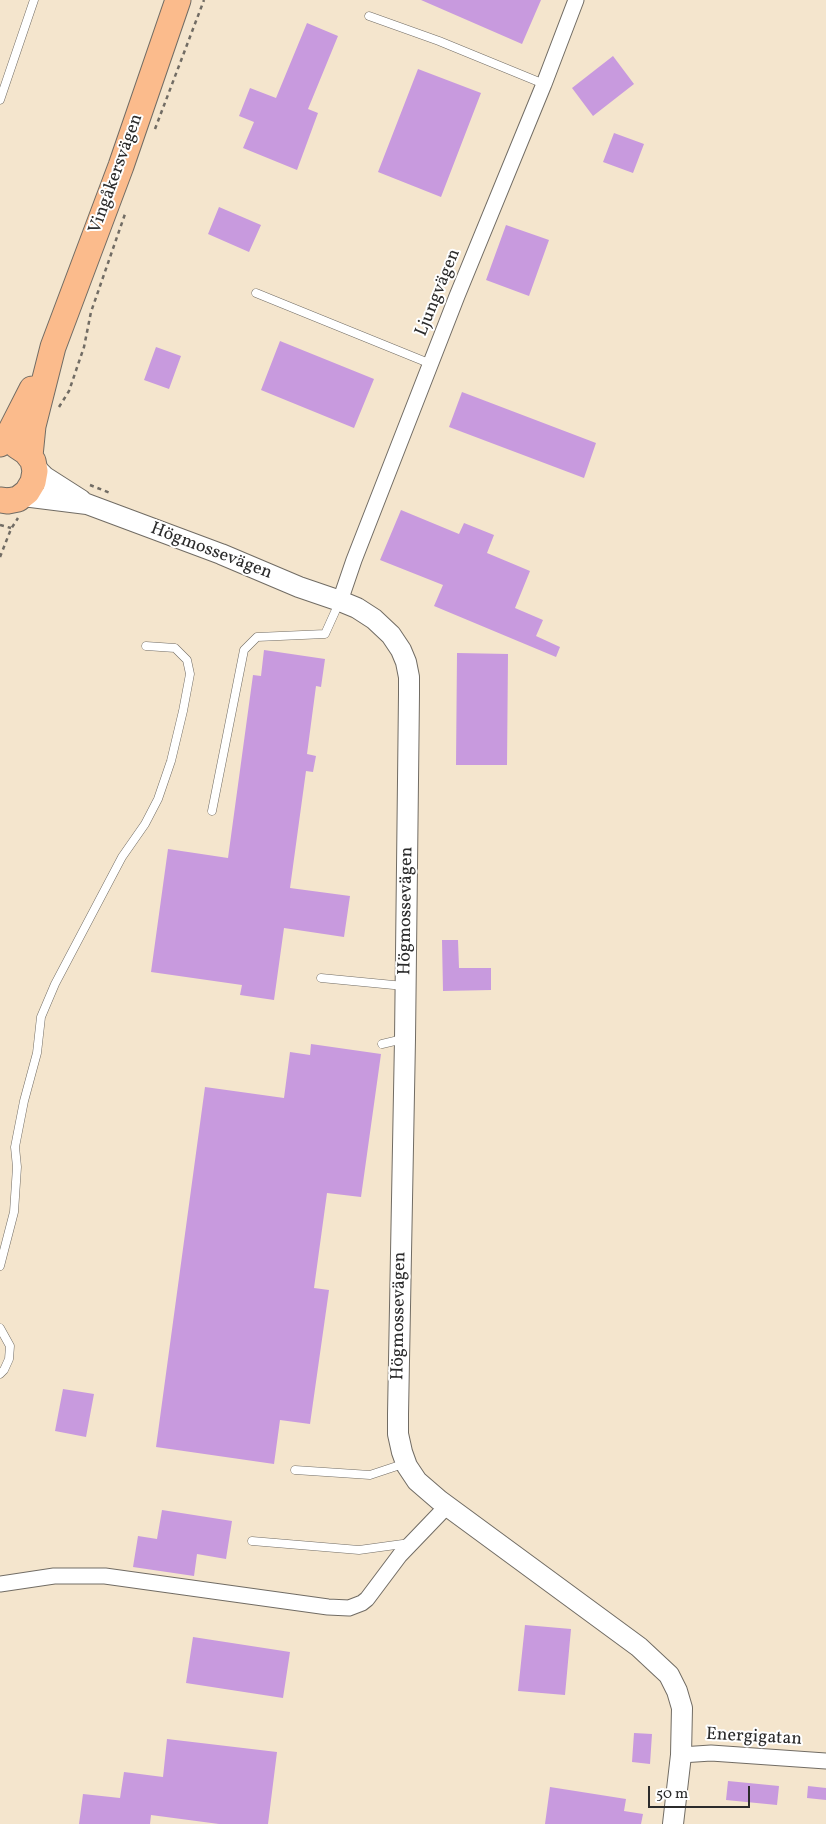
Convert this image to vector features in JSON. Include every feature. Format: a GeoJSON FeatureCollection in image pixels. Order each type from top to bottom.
{"type":"FeatureCollection","features":[{"type":"Feature","properties":{"kind":"main road","name":"Vingåkersvägen"},"geometry":{"type":"LineString","coordinates":[[11,510],[28,492],[33,482],[33,426],[54,347],[121,166],[178,0]]}},
{"type":"Feature","properties":{"kind":"main road","name":"Vingåkersvägen"},"geometry":{"type":"LineString","coordinates":[[0,445],[16,421],[54,347]]}},
{"type":"Feature","properties":{"kind":"main road","name":"Vingåkersvägen"},"geometry":{"type":"LineString","coordinates":[[0,445],[17,446],[32,461]]}},
{"type":"Feature","properties":{"kind":"street","name":"Ljungvägen"},"geometry":{"type":"LineString","coordinates":[[340,601],[354,560],[576,0]]}},
{"type":"Feature","properties":{"kind":"street","name":"Högmossevägen"},"geometry":{"type":"LineString","coordinates":[[32,461],[45,477],[87,504],[221,554],[299,587],[357,608],[374,619],[392,635],[402,650],[408,669],[409,694],[398,1434],[406,1463],[417,1481],[447,1506],[639,1647],[670,1675],[682,1708],[681,1755],[673,1824]]}},
{"type":"Feature","properties":{"kind":"street","name":"Högmossevägen"},"geometry":{"type":"LineString","coordinates":[[11,510],[87,504]]}},
{"type":"Feature","properties":{"kind":"street"},"geometry":{"type":"LineString","coordinates":[[0,1584],[54,1576],[105,1576],[328,1607],[349,1608],[367,1599],[400,1556],[447,1506]]}},
{"type":"Feature","properties":{"kind":"street","name":"Energigatan"},"geometry":{"type":"LineString","coordinates":[[681,1755],[711,1753],[826,1761]]}},
{"type":"Feature","properties":{"kind":"lane"},"geometry":{"type":"LineString","coordinates":[[0,100],[34,0]]}},
{"type":"Feature","properties":{"kind":"lane"},"geometry":{"type":"LineString","coordinates":[[369,16],[439,41],[544,84]]}},
{"type":"Feature","properties":{"kind":"lane"},"geometry":{"type":"LineString","coordinates":[[256,293],[431,364]]}},
{"type":"Feature","properties":{"kind":"lane"},"geometry":{"type":"LineString","coordinates":[[212,811],[244,650],[257,638],[325,634],[340,601]]}},
{"type":"Feature","properties":{"kind":"lane"},"geometry":{"type":"LineString","coordinates":[[0,1266],[14,1212],[17,1167],[15,1147],[24,1101],[37,1053],[42,1017],[55,984],[122,857],[145,824],[158,799],[171,761],[183,711],[190,674],[187,660],[174,648],[146,646]]}},
{"type":"Feature","properties":{"kind":"lane"},"geometry":{"type":"LineString","coordinates":[[321,978],[406,987]]}},
{"type":"Feature","properties":{"kind":"lane"},"geometry":{"type":"LineString","coordinates":[[382,1044],[405,1039]]}},
{"type":"Feature","properties":{"kind":"lane"},"geometry":{"type":"LineString","coordinates":[[0,1328],[10,1346],[9,1359],[0,1374]]}},
{"type":"Feature","properties":{"kind":"lane"},"geometry":{"type":"LineString","coordinates":[[295,1470],[370,1475],[406,1463]]}},
{"type":"Feature","properties":{"kind":"lane"},"geometry":{"type":"LineString","coordinates":[[252,1541],[359,1550],[412,1543]]}},
{"type":"Feature","properties":{"kind":"path"},"geometry":{"type":"LineString","coordinates":[[153,136],[204,0]]}},
{"type":"Feature","properties":{"kind":"path"},"geometry":{"type":"LineString","coordinates":[[54,413],[69,391],[86,340],[90,312],[126,210]]}},
{"type":"Feature","properties":{"kind":"path"},"geometry":{"type":"LineString","coordinates":[[0,525],[11,510]]}},
{"type":"Feature","properties":{"kind":"path"},"geometry":{"type":"LineString","coordinates":[[0,557],[11,510]]}},
{"type":"Feature","properties":{"kind":"building"},"geometry":{"type":"Polygon","coordinates":[[[421,0],[541,0],[522,44],[421,0]]]}},
{"type":"Feature","properties":{"kind":"building"},"geometry":{"type":"Polygon","coordinates":[[[307,23],[338,36],[308,109],[318,113],[297,170],[243,148],[254,122],[239,116],[250,88],[276,98],[307,23]]]}},
{"type":"Feature","properties":{"kind":"building"},"geometry":{"type":"Polygon","coordinates":[[[613,56],[634,84],[593,116],[572,88],[613,56]]]}},
{"type":"Feature","properties":{"kind":"building"},"geometry":{"type":"Polygon","coordinates":[[[418,69],[481,93],[441,197],[378,172],[418,69]]]}},
{"type":"Feature","properties":{"kind":"building"},"geometry":{"type":"Polygon","coordinates":[[[614,133],[644,144],[633,173],[603,162],[614,133]]]}},
{"type":"Feature","properties":{"kind":"building"},"geometry":{"type":"Polygon","coordinates":[[[219,207],[261,225],[249,252],[208,234],[219,207]]]}},
{"type":"Feature","properties":{"kind":"building"},"geometry":{"type":"Polygon","coordinates":[[[506,225],[549,240],[529,296],[486,280],[506,225]]]}},
{"type":"Feature","properties":{"kind":"building"},"geometry":{"type":"Polygon","coordinates":[[[280,341],[374,379],[354,428],[261,390],[280,341]]]}},
{"type":"Feature","properties":{"kind":"building"},"geometry":{"type":"Polygon","coordinates":[[[156,347],[181,356],[169,389],[144,380],[156,347]]]}},
{"type":"Feature","properties":{"kind":"building"},"geometry":{"type":"Polygon","coordinates":[[[462,392],[596,443],[584,478],[449,427],[462,392]]]}},
{"type":"Feature","properties":{"kind":"building"},"geometry":{"type":"Polygon","coordinates":[[[401,510],[459,534],[464,523],[494,535],[487,553],[530,571],[515,608],[543,620],[536,636],[560,647],[556,657],[434,606],[443,585],[380,560],[401,510]]]}},
{"type":"Feature","properties":{"kind":"building"},"geometry":{"type":"Polygon","coordinates":[[[264,650],[325,659],[321,687],[316,686],[307,754],[316,756],[313,772],[306,771],[290,888],[350,896],[344,937],[284,928],[274,1000],[240,995],[242,985],[151,972],[168,849],[228,858],[253,675],[261,676],[264,650]]]}},
{"type":"Feature","properties":{"kind":"building"},"geometry":{"type":"Polygon","coordinates":[[[457,653],[508,654],[507,765],[456,765],[457,653]]]}},
{"type":"Feature","properties":{"kind":"building"},"geometry":{"type":"Polygon","coordinates":[[[442,940],[458,940],[459,968],[491,968],[491,990],[443,991],[442,940]]]}},
{"type":"Feature","properties":{"kind":"building"},"geometry":{"type":"Polygon","coordinates":[[[311,1044],[381,1054],[361,1197],[327,1193],[314,1288],[329,1290],[310,1424],[280,1420],[274,1464],[156,1447],[205,1087],[284,1098],[290,1052],[310,1055],[311,1044]]]}},
{"type":"Feature","properties":{"kind":"building"},"geometry":{"type":"Polygon","coordinates":[[[63,1389],[94,1394],[86,1437],[55,1431],[63,1389]]]}},
{"type":"Feature","properties":{"kind":"building"},"geometry":{"type":"Polygon","coordinates":[[[162,1510],[232,1521],[226,1559],[197,1554],[194,1576],[133,1567],[138,1536],[157,1539],[162,1510]]]}},
{"type":"Feature","properties":{"kind":"building"},"geometry":{"type":"Polygon","coordinates":[[[525,1625],[571,1629],[565,1695],[518,1691],[525,1625]]]}},
{"type":"Feature","properties":{"kind":"building"},"geometry":{"type":"Polygon","coordinates":[[[193,1637],[290,1652],[283,1698],[186,1683],[193,1637]]]}},
{"type":"Feature","properties":{"kind":"building"},"geometry":{"type":"Polygon","coordinates":[[[634,1733],[652,1734],[650,1764],[632,1762],[634,1733]]]}},
{"type":"Feature","properties":{"kind":"building"},"geometry":{"type":"Polygon","coordinates":[[[167,1739],[277,1752],[268,1824],[219,1824],[151,1815],[150,1824],[79,1824],[83,1794],[120,1798],[124,1772],[163,1777],[167,1739]]]}},
{"type":"Feature","properties":{"kind":"building"},"geometry":{"type":"Polygon","coordinates":[[[728,1781],[779,1786],[777,1805],[726,1800],[728,1781]]]}},
{"type":"Feature","properties":{"kind":"building"},"geometry":{"type":"Polygon","coordinates":[[[808,1786],[826,1788],[826,1800],[807,1798],[808,1786]]]}},
{"type":"Feature","properties":{"kind":"building"},"geometry":{"type":"Polygon","coordinates":[[[550,1787],[626,1799],[624,1811],[643,1814],[641,1824],[545,1824],[550,1787]]]}}]}
